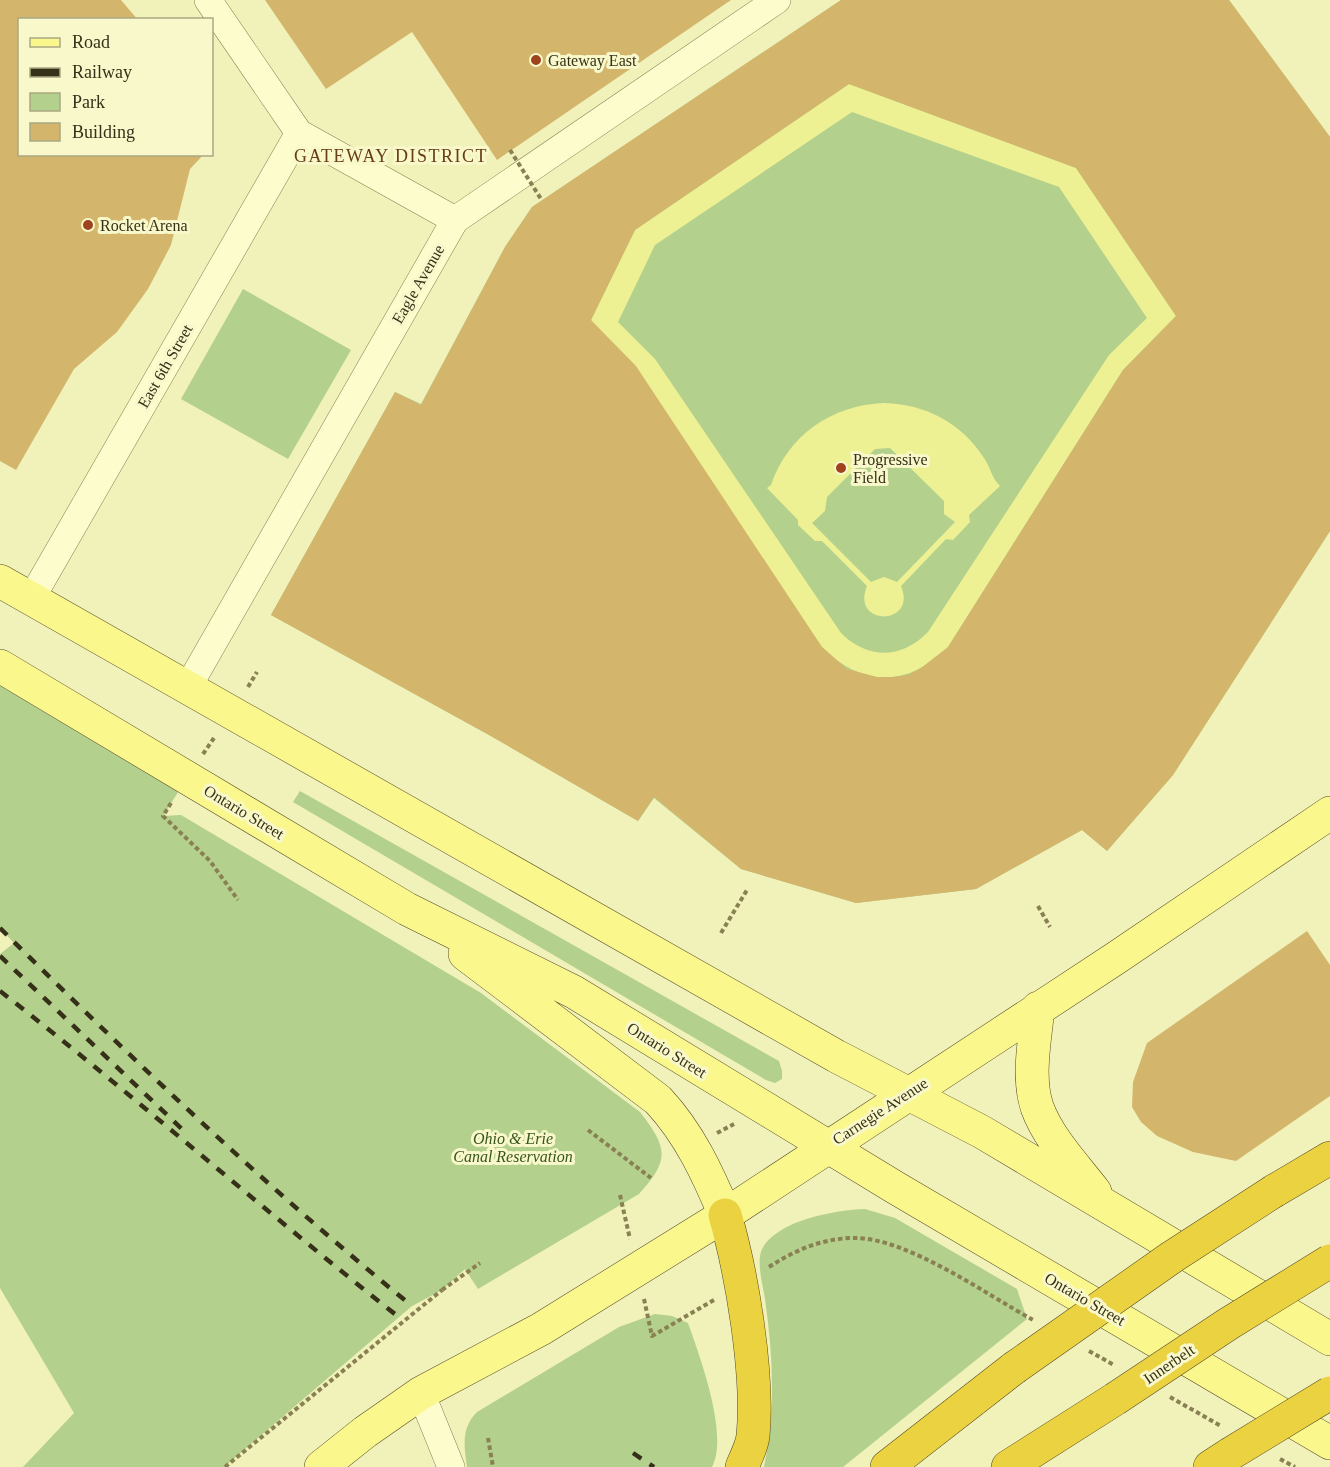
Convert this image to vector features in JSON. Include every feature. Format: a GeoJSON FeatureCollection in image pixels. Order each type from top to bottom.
{"type":"FeatureCollection","features":[{"type":"Feature","properties":{"kind":"highway"},"geometry":{"type":"LineString","coordinates":[[887,1467],[1032,1355],[1172,1257],[1330,1158]]}},
{"type":"Feature","properties":{"kind":"highway"},"geometry":{"type":"LineString","coordinates":[[725,1215],[740,1285],[752,1376],[748,1453]]}},
{"type":"Feature","properties":{"kind":"highway","name":"Innerbelt"},"geometry":{"type":"LineString","coordinates":[[1008,1467],[1330,1261]]}},
{"type":"Feature","properties":{"kind":"highway"},"geometry":{"type":"LineString","coordinates":[[1220,1460],[1330,1393]]}},
{"type":"Feature","properties":{"kind":"main road"},"geometry":{"type":"LineString","coordinates":[[0,581],[907,1094],[982,1132],[1330,1339]]}},
{"type":"Feature","properties":{"kind":"main road","name":"Ontario Street"},"geometry":{"type":"LineString","coordinates":[[0,666],[406,909],[574,992],[827,1146],[1330,1443]]}},
{"type":"Feature","properties":{"kind":"main road","name":"Carnegie Avenue"},"geometry":{"type":"LineString","coordinates":[[330,1466],[365,1432],[421,1393],[541,1329],[725,1215],[1330,813]]}},
{"type":"Feature","properties":{"kind":"main road"},"geometry":{"type":"LineString","coordinates":[[406,909],[658,1100],[672,1115],[695,1151],[725,1215]]}},
{"type":"Feature","properties":{"kind":"main road"},"geometry":{"type":"LineString","coordinates":[[1038,1008],[1034,1069],[1037,1105],[1050,1132],[1105,1205]]}},
{"type":"Feature","properties":{"kind":"street"},"geometry":{"type":"LineString","coordinates":[[208,0],[299,133],[455,220]]}},
{"type":"Feature","properties":{"kind":"street","name":"Eagle Avenue"},"geometry":{"type":"LineString","coordinates":[[188,687],[455,220],[777,0]]}},
{"type":"Feature","properties":{"kind":"street","name":"East 6th Street"},"geometry":{"type":"LineString","coordinates":[[31,599],[299,133]]}},
{"type":"Feature","properties":{"kind":"street"},"geometry":{"type":"LineString","coordinates":[[421,1393],[451,1467]]}},
{"type":"Feature","properties":{"kind":"path"},"geometry":{"type":"LineString","coordinates":[[510,150],[541,199]]}},
{"type":"Feature","properties":{"kind":"path"},"geometry":{"type":"LineString","coordinates":[[163,816],[210,861],[238,900]]}},
{"type":"Feature","properties":{"kind":"path"},"geometry":{"type":"LineString","coordinates":[[720,933],[747,890]]}},
{"type":"Feature","properties":{"kind":"path"},"geometry":{"type":"LineString","coordinates":[[1038,906],[1050,927]]}},
{"type":"Feature","properties":{"kind":"path"},"geometry":{"type":"LineString","coordinates":[[714,1135],[736,1123]]}},
{"type":"Feature","properties":{"kind":"path"},"geometry":{"type":"LineString","coordinates":[[588,1130],[651,1178]]}},
{"type":"Feature","properties":{"kind":"path"},"geometry":{"type":"LineString","coordinates":[[225,1467],[442,1290],[480,1263]]}},
{"type":"Feature","properties":{"kind":"path"},"geometry":{"type":"LineString","coordinates":[[652,1336],[740,1285]]}},
{"type":"Feature","properties":{"kind":"path"},"geometry":{"type":"LineString","coordinates":[[488,1438],[493,1467]]}},
{"type":"Feature","properties":{"kind":"green space","name":"Progressive Field"},"geometry":{"type":"Polygon","coordinates":[[[841,0],[1229,0],[1330,137],[1330,531],[1173,775],[1107,851],[1082,830],[976,889],[856,903],[741,869],[654,798],[638,821],[489,735],[271,615],[395,392],[421,404],[505,247],[532,207],[841,0]]]}},
{"type":"Feature","properties":{"kind":"green space"},"geometry":{"type":"Polygon","coordinates":[[[243,289],[351,350],[288,459],[181,399],[243,289]]]}},
{"type":"Feature","properties":{"kind":"green space","name":"Ohio & Erie Canal Reservation"},"geometry":{"type":"Polygon","coordinates":[[[0,666],[187,778],[163,816],[181,815],[481,993],[640,1112],[660,1145],[662,1154],[660,1163],[639,1194],[478,1289],[465,1269],[442,1290],[412,1306],[224,1467],[23,1467],[74,1413],[0,1288],[0,954],[14,943],[0,928],[0,666]]]}},
{"type":"Feature","properties":{"kind":"green space"},"geometry":{"type":"Polygon","coordinates":[[[300,791],[779,1061],[782,1079],[775,1083],[766,1080],[293,802],[300,791]]]}},
{"type":"Feature","properties":{"kind":"green space"},"geometry":{"type":"Polygon","coordinates":[[[865,1209],[895,1218],[1017,1289],[1027,1319],[843,1467],[764,1467],[772,1404],[772,1383],[768,1320],[760,1254],[770,1239],[780,1231],[808,1218],[865,1209]]]}},
{"type":"Feature","properties":{"kind":"green space"},"geometry":{"type":"Polygon","coordinates":[[[655,1314],[672,1316],[688,1323],[705,1375],[715,1416],[716,1453],[712,1467],[467,1467],[466,1431],[477,1412],[619,1327],[655,1314]]]}},
{"type":"Feature","properties":{"kind":"sand"},"geometry":{"type":"Polygon","coordinates":[[[849,84],[1076,168],[1176,316],[1123,370],[948,647],[917,670],[901,676],[868,675],[853,670],[822,647],[591,320],[635,230],[849,84]],[[852,112],[655,245],[618,322],[655,359],[841,633],[862,648],[885,653],[896,651],[918,641],[928,632],[1109,355],[1147,318],[1059,187],[852,112]]]}},
{"type":"Feature","properties":{"kind":"sand"},"geometry":{"type":"Polygon","coordinates":[[[884,403],[914,407],[954,425],[975,446],[1000,486],[969,515],[970,522],[953,540],[946,539],[901,586],[904,599],[900,609],[884,616],[875,615],[868,609],[864,599],[867,586],[822,541],[815,541],[798,525],[798,520],[767,488],[771,485],[789,451],[814,426],[847,410],[884,403]],[[890,448],[875,449],[827,497],[825,511],[812,523],[871,582],[884,577],[897,582],[955,522],[944,514],[944,501],[890,448]]]}},
{"type":"Feature","properties":{"kind":"building","name":"Rocket Arena"},"geometry":{"type":"Polygon","coordinates":[[[0,0],[121,0],[136,18],[18,18],[18,156],[202,156],[190,169],[171,245],[148,289],[117,332],[74,369],[16,470],[0,461],[0,0]]]}},
{"type":"Feature","properties":{"kind":"building","name":"Gateway East"},"geometry":{"type":"Polygon","coordinates":[[[265,0],[731,0],[497,160],[412,32],[326,89],[265,0]]]}},
{"type":"Feature","properties":{"kind":"building","name":"Progressive Field"},"geometry":{"type":"Polygon","coordinates":[[[841,0],[1229,0],[1330,137],[1330,531],[1173,775],[1107,851],[1082,830],[976,889],[856,903],[741,869],[654,797],[638,821],[489,735],[271,615],[395,392],[421,405],[505,247],[532,207],[841,0]],[[849,84],[635,230],[591,320],[636,366],[822,647],[847,669],[877,677],[908,675],[948,647],[1123,370],[1176,316],[1076,168],[849,84]]]}},
{"type":"Feature","properties":{"kind":"building"},"geometry":{"type":"Polygon","coordinates":[[[1307,931],[1330,965],[1330,1096],[1236,1161],[1193,1152],[1157,1136],[1141,1122],[1132,1107],[1133,1082],[1147,1043],[1307,931]]]}},
{"type":"Feature","properties":{"kind":"railway"},"geometry":{"type":"LineString","coordinates":[[0,928],[253,1170],[412,1306]]}},
{"type":"Feature","properties":{"kind":"railway"},"geometry":{"type":"LineString","coordinates":[[0,956],[183,1130]]}},
{"type":"Feature","properties":{"kind":"railway"},"geometry":{"type":"LineString","coordinates":[[0,991],[400,1318]]}},
{"type":"Feature","properties":{"kind":"railway"},"geometry":{"type":"LineString","coordinates":[[633,1453],[654,1467]]}},
{"type":"Feature","properties":{"kind":"place","name":"Gateway East"},"geometry":{"type":"Point","coordinates":[536,60]}},
{"type":"Feature","properties":{"kind":"place","name":"Rocket Arena"},"geometry":{"type":"Point","coordinates":[88,225]}},
{"type":"Feature","properties":{"kind":"place","name":"Progressive Field"},"geometry":{"type":"Point","coordinates":[841,468]}},
{"type":"Feature","properties":{"kind":"district","name":"GATEWAY DISTRICT"},"geometry":{"type":"Point","coordinates":[391,156]}}]}
